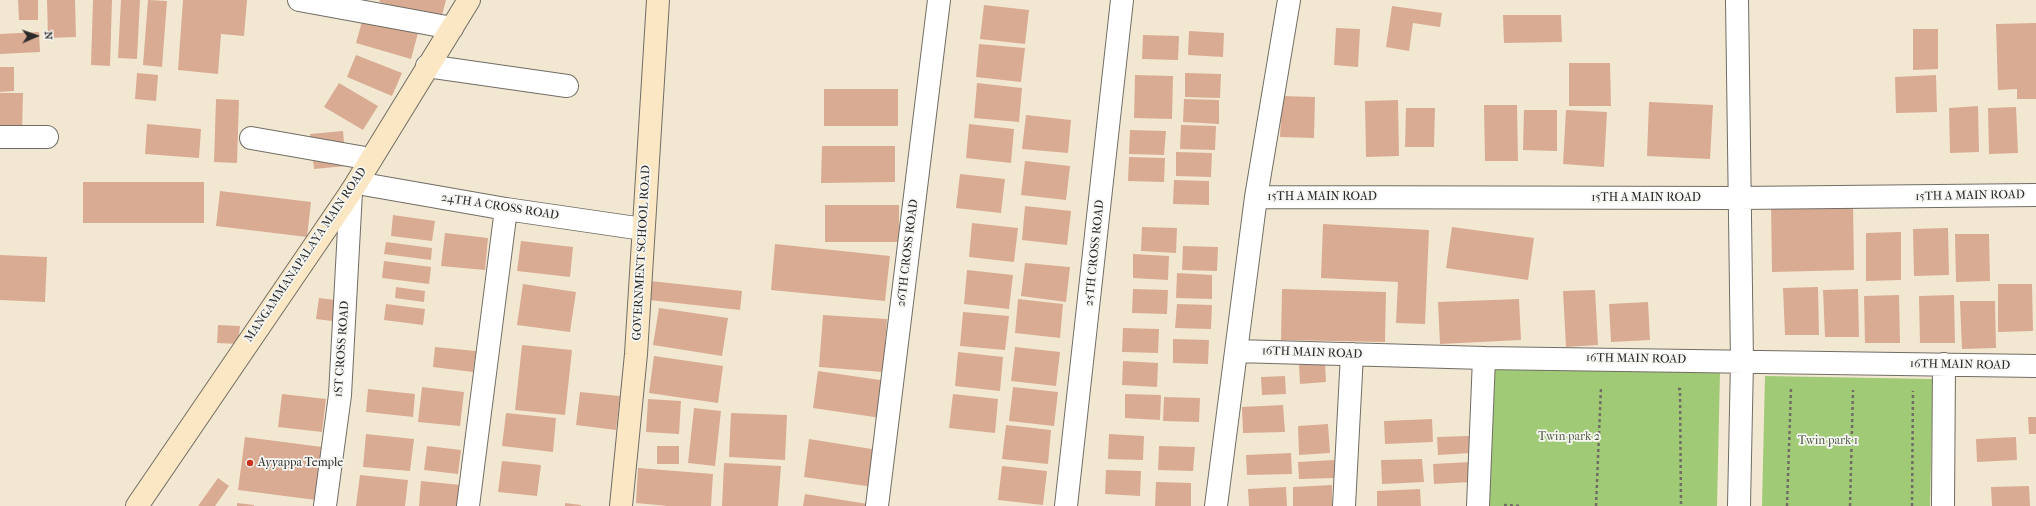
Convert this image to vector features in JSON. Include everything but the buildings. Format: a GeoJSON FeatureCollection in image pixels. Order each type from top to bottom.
{"type":"FeatureCollection","features":[{"type":"Feature","properties":{"kind":"street"},"geometry":{"type":"LineString","coordinates":[[299,0],[452,28]]}},
{"type":"Feature","properties":{"kind":"street","name":"MANGAMMANAPALAYA MAIN ROAD"},"geometry":{"type":"LineString","coordinates":[[137,506],[354,187],[427,66],[469,0]]}},
{"type":"Feature","properties":{"kind":"street","name":"GOVERNMENT SCHOOL ROAD"},"geometry":{"type":"LineString","coordinates":[[621,506],[636,354],[658,0]]}},
{"type":"Feature","properties":{"kind":"street","name":"26TH CROSS ROAD"},"geometry":{"type":"LineString","coordinates":[[877,506],[939,0]]}},
{"type":"Feature","properties":{"kind":"street","name":"25TH CROSS ROAD"},"geometry":{"type":"LineString","coordinates":[[1066,506],[1122,0]]}},
{"type":"Feature","properties":{"kind":"street"},"geometry":{"type":"LineString","coordinates":[[1216,506],[1256,197],[1289,0]]}},
{"type":"Feature","properties":{"kind":"street"},"geometry":{"type":"LineString","coordinates":[[1737,0],[1742,361],[1739,506]]}},
{"type":"Feature","properties":{"kind":"street"},"geometry":{"type":"LineString","coordinates":[[427,66],[567,86]]}},
{"type":"Feature","properties":{"kind":"street"},"geometry":{"type":"LineString","coordinates":[[0,137],[47,137]]}},
{"type":"Feature","properties":{"kind":"street"},"geometry":{"type":"LineString","coordinates":[[251,138],[371,159]]}},
{"type":"Feature","properties":{"kind":"street","name":"24TH A CROSS ROAD"},"geometry":{"type":"LineString","coordinates":[[354,187],[643,229]]}},
{"type":"Feature","properties":{"kind":"street","name":"1ST CROSS ROAD"},"geometry":{"type":"LineString","coordinates":[[325,506],[340,395],[354,187]]}},
{"type":"Feature","properties":{"kind":"street","name":"15TH A MAIN ROAD"},"geometry":{"type":"LineString","coordinates":[[1256,197],[1739,198],[2036,195]]}},
{"type":"Feature","properties":{"kind":"street"},"geometry":{"type":"LineString","coordinates":[[468,506],[506,209]]}},
{"type":"Feature","properties":{"kind":"street","name":"16TH MAIN ROAD"},"geometry":{"type":"LineString","coordinates":[[1236,351],[1484,358],[2036,366]]}},
{"type":"Feature","properties":{"kind":"street"},"geometry":{"type":"LineString","coordinates":[[1344,506],[1352,354]]}},
{"type":"Feature","properties":{"kind":"street"},"geometry":{"type":"LineString","coordinates":[[1478,506],[1484,358]]}},
{"type":"Feature","properties":{"kind":"street"},"geometry":{"type":"LineString","coordinates":[[1943,506],[1944,364]]}},
{"type":"Feature","properties":{"kind":"path"},"geometry":{"type":"LineString","coordinates":[[1787,506],[1791,382]]}},
{"type":"Feature","properties":{"kind":"path"},"geometry":{"type":"LineString","coordinates":[[1850,506],[1853,384]]}},
{"type":"Feature","properties":{"kind":"path"},"geometry":{"type":"LineString","coordinates":[[1593,386],[1609,387]]}},
{"type":"Feature","properties":{"kind":"path"},"geometry":{"type":"LineString","coordinates":[[1912,506],[1914,386]]}},
{"type":"Feature","properties":{"kind":"path"},"geometry":{"type":"LineString","coordinates":[[1596,506],[1601,387]]}},
{"type":"Feature","properties":{"kind":"path"},"geometry":{"type":"LineString","coordinates":[[1672,389],[1680,389],[1681,506]]}},
{"type":"Feature","properties":{"kind":"path"},"geometry":{"type":"LineString","coordinates":[[1500,506],[1522,506]]}},
{"type":"Feature","properties":{"kind":"green space","name":"Twin park 2"},"geometry":{"type":"Polygon","coordinates":[[[1490,367],[1720,372],[1717,506],[1488,506],[1490,367]]]}},
{"type":"Feature","properties":{"kind":"green space","name":"Twin park 1"},"geometry":{"type":"Polygon","coordinates":[[[1765,376],[1933,379],[1930,506],[1762,506],[1765,376]]]}},
{"type":"Feature","properties":{"kind":"place","name":"Ayyappa Temple"},"geometry":{"type":"Point","coordinates":[250,463]}}]}
